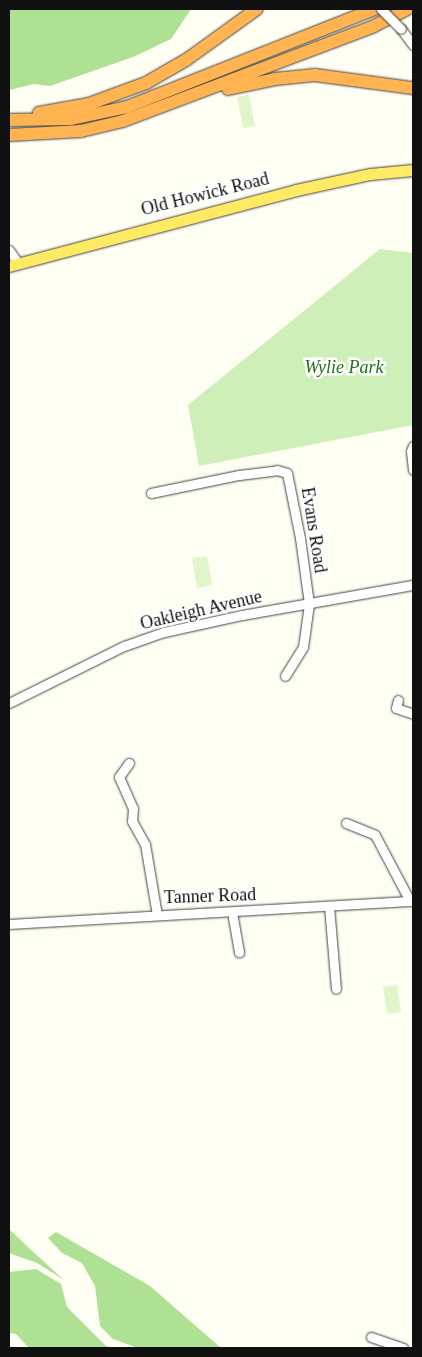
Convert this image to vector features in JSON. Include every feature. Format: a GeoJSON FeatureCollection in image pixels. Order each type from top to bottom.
{"type":"FeatureCollection","features":[{"type":"Feature","properties":{"kind":"highway"},"geometry":{"type":"LineString","coordinates":[[9,114],[57,111],[130,91],[186,60],[257,9]]}},
{"type":"Feature","properties":{"kind":"highway"},"geometry":{"type":"LineString","coordinates":[[9,120],[71,119],[127,107],[375,9]]}},
{"type":"Feature","properties":{"kind":"highway"},"geometry":{"type":"LineString","coordinates":[[146,113],[374,26],[408,9]]}},
{"type":"Feature","properties":{"kind":"highway"},"geometry":{"type":"LineString","coordinates":[[9,135],[80,131],[248,84],[297,76],[334,76],[413,88]]}},
{"type":"Feature","properties":{"kind":"main road","name":"Old Howick Road"},"geometry":{"type":"LineString","coordinates":[[14,264],[296,190],[370,174],[413,170]]}},
{"type":"Feature","properties":{"kind":"street"},"geometry":{"type":"LineString","coordinates":[[381,9],[401,29],[413,45]]}},
{"type":"Feature","properties":{"kind":"street"},"geometry":{"type":"LineString","coordinates":[[401,29],[413,37]]}},
{"type":"Feature","properties":{"kind":"street"},"geometry":{"type":"LineString","coordinates":[[9,250],[14,264]]}},
{"type":"Feature","properties":{"kind":"street"},"geometry":{"type":"LineString","coordinates":[[413,446],[411,451],[413,470]]}},
{"type":"Feature","properties":{"kind":"street","name":"Evans Road"},"geometry":{"type":"LineString","coordinates":[[151,493],[277,470],[286,472],[289,478],[308,604],[304,647],[285,676]]}},
{"type":"Feature","properties":{"kind":"street","name":"Oakleigh Avenue"},"geometry":{"type":"LineString","coordinates":[[9,703],[138,640],[197,624],[413,585]]}},
{"type":"Feature","properties":{"kind":"street"},"geometry":{"type":"LineString","coordinates":[[398,700],[396,708],[413,714]]}},
{"type":"Feature","properties":{"kind":"street"},"geometry":{"type":"LineString","coordinates":[[129,764],[119,777],[133,808],[132,821],[145,844],[157,915]]}},
{"type":"Feature","properties":{"kind":"street"},"geometry":{"type":"LineString","coordinates":[[346,823],[375,835],[412,901]]}},
{"type":"Feature","properties":{"kind":"street","name":"Tanner Road"},"geometry":{"type":"LineString","coordinates":[[9,924],[412,901]]}},
{"type":"Feature","properties":{"kind":"street"},"geometry":{"type":"LineString","coordinates":[[329,906],[336,989]]}},
{"type":"Feature","properties":{"kind":"street"},"geometry":{"type":"LineString","coordinates":[[232,912],[240,952]]}},
{"type":"Feature","properties":{"kind":"street"},"geometry":{"type":"LineString","coordinates":[[371,1337],[403,1348]]}},
{"type":"Feature","properties":{"kind":"green space"},"geometry":{"type":"Polygon","coordinates":[[[9,9],[191,9],[171,39],[133,57],[50,86],[34,84],[9,90],[9,9]]]}},
{"type":"Feature","properties":{"kind":"green space"},"geometry":{"type":"Polygon","coordinates":[[[249,95],[255,126],[243,128],[237,97],[249,95]]]}},
{"type":"Feature","properties":{"kind":"green space","name":"Wylie Park"},"geometry":{"type":"Polygon","coordinates":[[[380,249],[413,253],[413,425],[199,466],[188,405],[380,249]]]}},
{"type":"Feature","properties":{"kind":"green space"},"geometry":{"type":"Polygon","coordinates":[[[207,556],[212,585],[197,588],[192,558],[207,556]]]}},
{"type":"Feature","properties":{"kind":"green space"},"geometry":{"type":"Polygon","coordinates":[[[397,985],[401,1012],[387,1014],[383,987],[397,985]]]}},
{"type":"Feature","properties":{"kind":"green space"},"geometry":{"type":"Polygon","coordinates":[[[9,1229],[64,1280],[37,1263],[9,1253],[9,1229]]]}},
{"type":"Feature","properties":{"kind":"green space"},"geometry":{"type":"Polygon","coordinates":[[[56,1232],[150,1286],[221,1348],[138,1348],[113,1339],[100,1326],[95,1286],[82,1263],[62,1253],[48,1238],[56,1232]]]}},
{"type":"Feature","properties":{"kind":"green space"},"geometry":{"type":"Polygon","coordinates":[[[36,1269],[61,1284],[67,1307],[106,1346],[113,1348],[29,1348],[16,1334],[9,1333],[9,1272],[36,1269]]]}}]}
